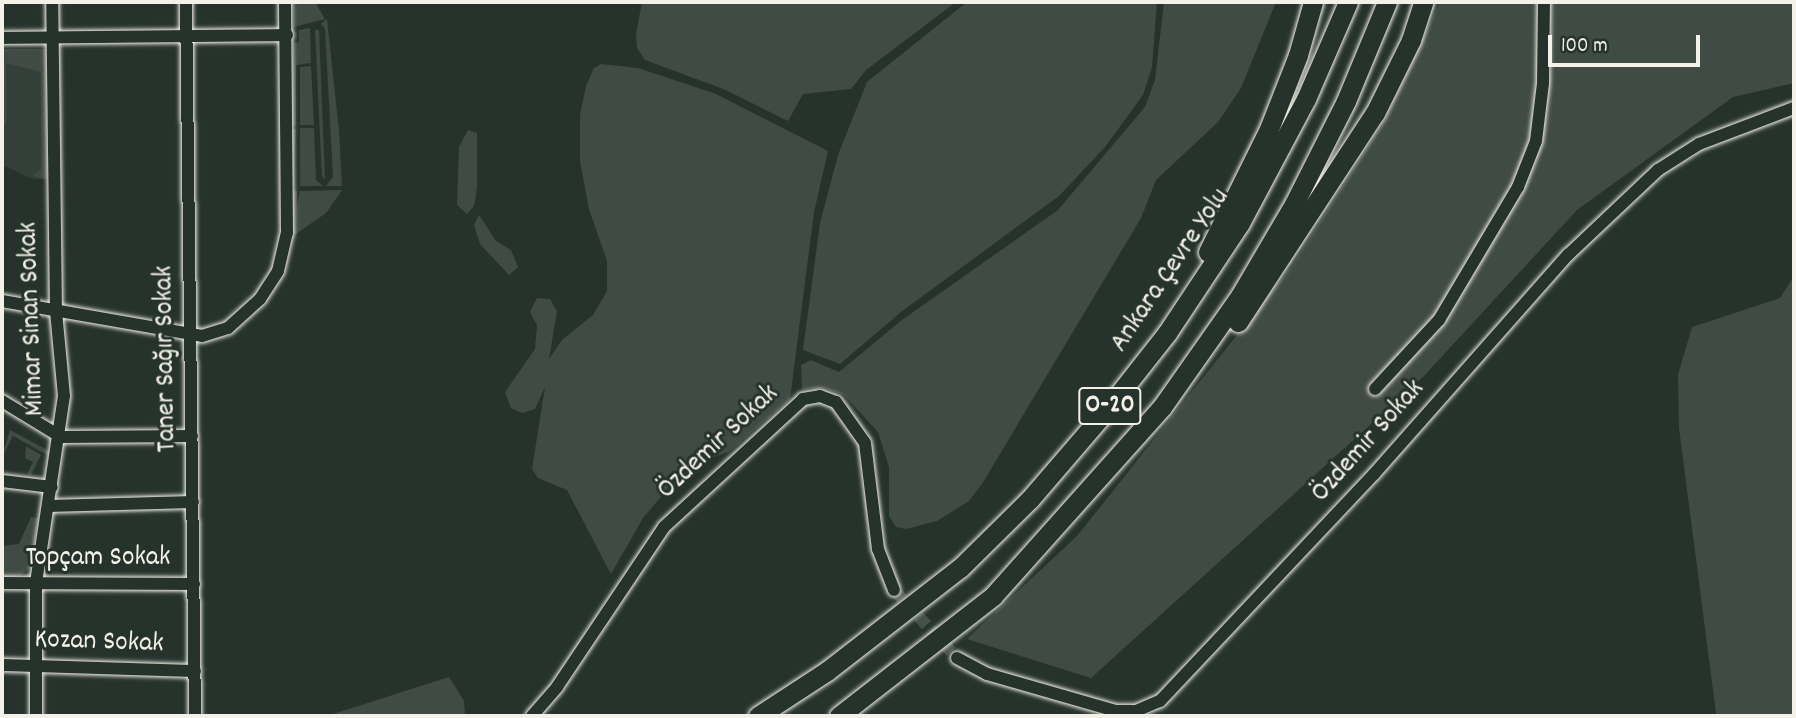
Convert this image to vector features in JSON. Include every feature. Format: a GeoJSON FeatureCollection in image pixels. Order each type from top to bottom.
{"type":"FeatureCollection","features":[{"type":"Feature","properties":{"kind":"highway"},"geometry":{"type":"LineString","coordinates":[[1030,499],[1208,251],[1273,120],[1298,55],[1313,2]]}},
{"type":"Feature","properties":{"kind":"highway","name":"Ankara Çevre Yolu"},"geometry":{"type":"LineString","coordinates":[[758,716],[935,590],[1030,499],[1167,333],[1220,254],[1301,109],[1348,2]]}},
{"type":"Feature","properties":{"kind":"highway","name":"O-20"},"geometry":{"type":"LineString","coordinates":[[839,716],[993,596],[1123,454],[1218,330],[1323,151],[1387,2]]}},
{"type":"Feature","properties":{"kind":"highway"},"geometry":{"type":"LineString","coordinates":[[993,596],[1065,530],[1185,396],[1319,202],[1375,113],[1411,40],[1425,2]]}},
{"type":"Feature","properties":{"kind":"street","name":"Mimar Sinan Sokak"},"geometry":{"type":"LineString","coordinates":[[36,716],[36,583],[61,437],[64,377],[56,312],[52,2]]}},
{"type":"Feature","properties":{"kind":"street","name":"Taner Sağır Sokak"},"geometry":{"type":"LineString","coordinates":[[186,2],[195,716]]}},
{"type":"Feature","properties":{"kind":"street"},"geometry":{"type":"LineString","coordinates":[[2,301],[190,334],[211,335],[236,322],[260,299],[282,261],[287,233],[285,2]]}},
{"type":"Feature","properties":{"kind":"street"},"geometry":{"type":"LineString","coordinates":[[1375,389],[1439,320],[1518,187],[1536,141],[1543,83],[1544,2]]}},
{"type":"Feature","properties":{"kind":"street"},"geometry":{"type":"LineString","coordinates":[[2,38],[287,35]]}},
{"type":"Feature","properties":{"kind":"street","name":"Özdemir Sokak"},"geometry":{"type":"LineString","coordinates":[[957,658],[987,674],[1102,712],[1136,711],[1160,701],[1182,682],[1568,255],[1658,170],[1699,144],[1794,108]]}},
{"type":"Feature","properties":{"kind":"street","name":"Özdemir Sokak"},"geometry":{"type":"LineString","coordinates":[[533,716],[664,527],[720,471],[811,396],[836,402],[865,443],[878,549],[894,590]]}},
{"type":"Feature","properties":{"kind":"street"},"geometry":{"type":"LineString","coordinates":[[2,401],[61,437],[192,436]]}},
{"type":"Feature","properties":{"kind":"street"},"geometry":{"type":"LineString","coordinates":[[2,481],[52,487]]}},
{"type":"Feature","properties":{"kind":"street"},"geometry":{"type":"LineString","coordinates":[[48,506],[193,502]]}},
{"type":"Feature","properties":{"kind":"street","name":"Topçam Sokak"},"geometry":{"type":"LineString","coordinates":[[2,583],[194,584]]}},
{"type":"Feature","properties":{"kind":"street","name":"Kozan Sokak"},"geometry":{"type":"LineString","coordinates":[[2,664],[195,671]]}},
{"type":"Feature","properties":{"kind":"shaded area"},"geometry":{"type":"Polygon","coordinates":[[[293,2],[315,2],[325,19],[294,27],[293,2]]]}},
{"type":"Feature","properties":{"kind":"shaded area"},"geometry":{"type":"Polygon","coordinates":[[[642,2],[956,2],[866,70],[851,89],[803,94],[788,121],[726,90],[645,60],[637,48],[636,34],[642,2]]]}},
{"type":"Feature","properties":{"kind":"shaded area"},"geometry":{"type":"Polygon","coordinates":[[[967,2],[1157,2],[1152,67],[1143,95],[1105,147],[1059,196],[901,312],[840,364],[803,350],[820,223],[838,155],[867,82],[967,2]]]}},
{"type":"Feature","properties":{"kind":"shaded area"},"geometry":{"type":"Polygon","coordinates":[[[1164,2],[1276,2],[1241,88],[1218,122],[1156,180],[1141,218],[982,484],[969,501],[937,521],[906,529],[896,527],[889,516],[889,467],[878,432],[844,395],[823,388],[802,389],[801,365],[811,360],[839,372],[902,320],[1058,210],[1145,107],[1155,80],[1164,2]]]}},
{"type":"Feature","properties":{"kind":"shaded area"},"geometry":{"type":"Polygon","coordinates":[[[1440,2],[1794,2],[1794,83],[1733,97],[1577,210],[1423,377],[1091,678],[967,639],[1077,536],[1292,266],[1386,118],[1440,2]]]}},
{"type":"Feature","properties":{"kind":"shaded area"},"geometry":{"type":"Polygon","coordinates":[[[327,19],[342,186],[326,186],[333,177],[325,29],[321,24],[327,19]]]}},
{"type":"Feature","properties":{"kind":"shaded area"},"geometry":{"type":"Polygon","coordinates":[[[310,28],[311,63],[296,65],[296,125],[292,125],[293,43],[299,42],[299,30],[310,28]]]}},
{"type":"Feature","properties":{"kind":"shaded area"},"geometry":{"type":"Polygon","coordinates":[[[315,30],[319,30],[325,179],[322,177],[315,30]]]}},
{"type":"Feature","properties":{"kind":"shaded area"},"geometry":{"type":"Polygon","coordinates":[[[2,49],[46,49],[47,179],[32,176],[41,169],[41,72],[6,63],[7,118],[2,134],[2,49]]]}},
{"type":"Feature","properties":{"kind":"shaded area"},"geometry":{"type":"Polygon","coordinates":[[[46,49],[47,179],[33,179],[2,165],[2,50],[46,49]]]}},
{"type":"Feature","properties":{"kind":"shaded area"},"geometry":{"type":"Polygon","coordinates":[[[601,64],[638,68],[716,94],[828,151],[814,212],[790,399],[729,452],[700,461],[670,486],[643,518],[611,574],[567,490],[538,478],[532,469],[545,387],[535,409],[522,413],[511,408],[505,392],[535,349],[537,325],[530,312],[537,298],[550,299],[557,311],[549,359],[562,340],[593,315],[607,291],[607,261],[589,209],[580,161],[580,115],[586,86],[594,68],[601,64]]]}},
{"type":"Feature","properties":{"kind":"shaded area"},"geometry":{"type":"Polygon","coordinates":[[[311,66],[314,125],[300,125],[300,67],[311,66]]]}},
{"type":"Feature","properties":{"kind":"shaded area"},"geometry":{"type":"Polygon","coordinates":[[[300,128],[314,128],[316,180],[323,186],[300,186],[300,128]]]}},
{"type":"Feature","properties":{"kind":"shaded area"},"geometry":{"type":"Polygon","coordinates":[[[292,129],[296,129],[293,186],[292,129]]]}},
{"type":"Feature","properties":{"kind":"shaded area"},"geometry":{"type":"Polygon","coordinates":[[[468,130],[477,133],[477,188],[474,206],[467,214],[457,205],[459,147],[468,130]]]}},
{"type":"Feature","properties":{"kind":"shaded area"},"geometry":{"type":"Polygon","coordinates":[[[342,190],[326,213],[293,236],[293,191],[297,191],[297,206],[300,191],[342,190]]]}},
{"type":"Feature","properties":{"kind":"shaded area"},"geometry":{"type":"Polygon","coordinates":[[[479,215],[496,241],[511,250],[518,267],[509,275],[480,244],[474,225],[479,215]]]}},
{"type":"Feature","properties":{"kind":"shaded area"},"geometry":{"type":"Polygon","coordinates":[[[1794,276],[1794,716],[1713,716],[1716,713],[1679,428],[1678,375],[1692,327],[1780,298],[1794,276]]]}},
{"type":"Feature","properties":{"kind":"shaded area"},"geometry":{"type":"Polygon","coordinates":[[[10,430],[51,452],[49,456],[13,436],[2,457],[10,430]]]}},
{"type":"Feature","properties":{"kind":"shaded area"},"geometry":{"type":"Polygon","coordinates":[[[26,446],[41,455],[31,475],[27,474],[33,462],[25,458],[26,446]]]}},
{"type":"Feature","properties":{"kind":"shaded area"},"geometry":{"type":"Polygon","coordinates":[[[31,517],[38,518],[30,568],[21,575],[2,578],[2,546],[19,544],[31,517]]]}},
{"type":"Feature","properties":{"kind":"shaded area"},"geometry":{"type":"Polygon","coordinates":[[[449,677],[464,701],[465,716],[327,716],[449,677]]]}},
{"type":"Feature","properties":{"kind":"tunnel"},"geometry":{"type":"LineString","coordinates":[[894,590],[957,658]]}}]}
